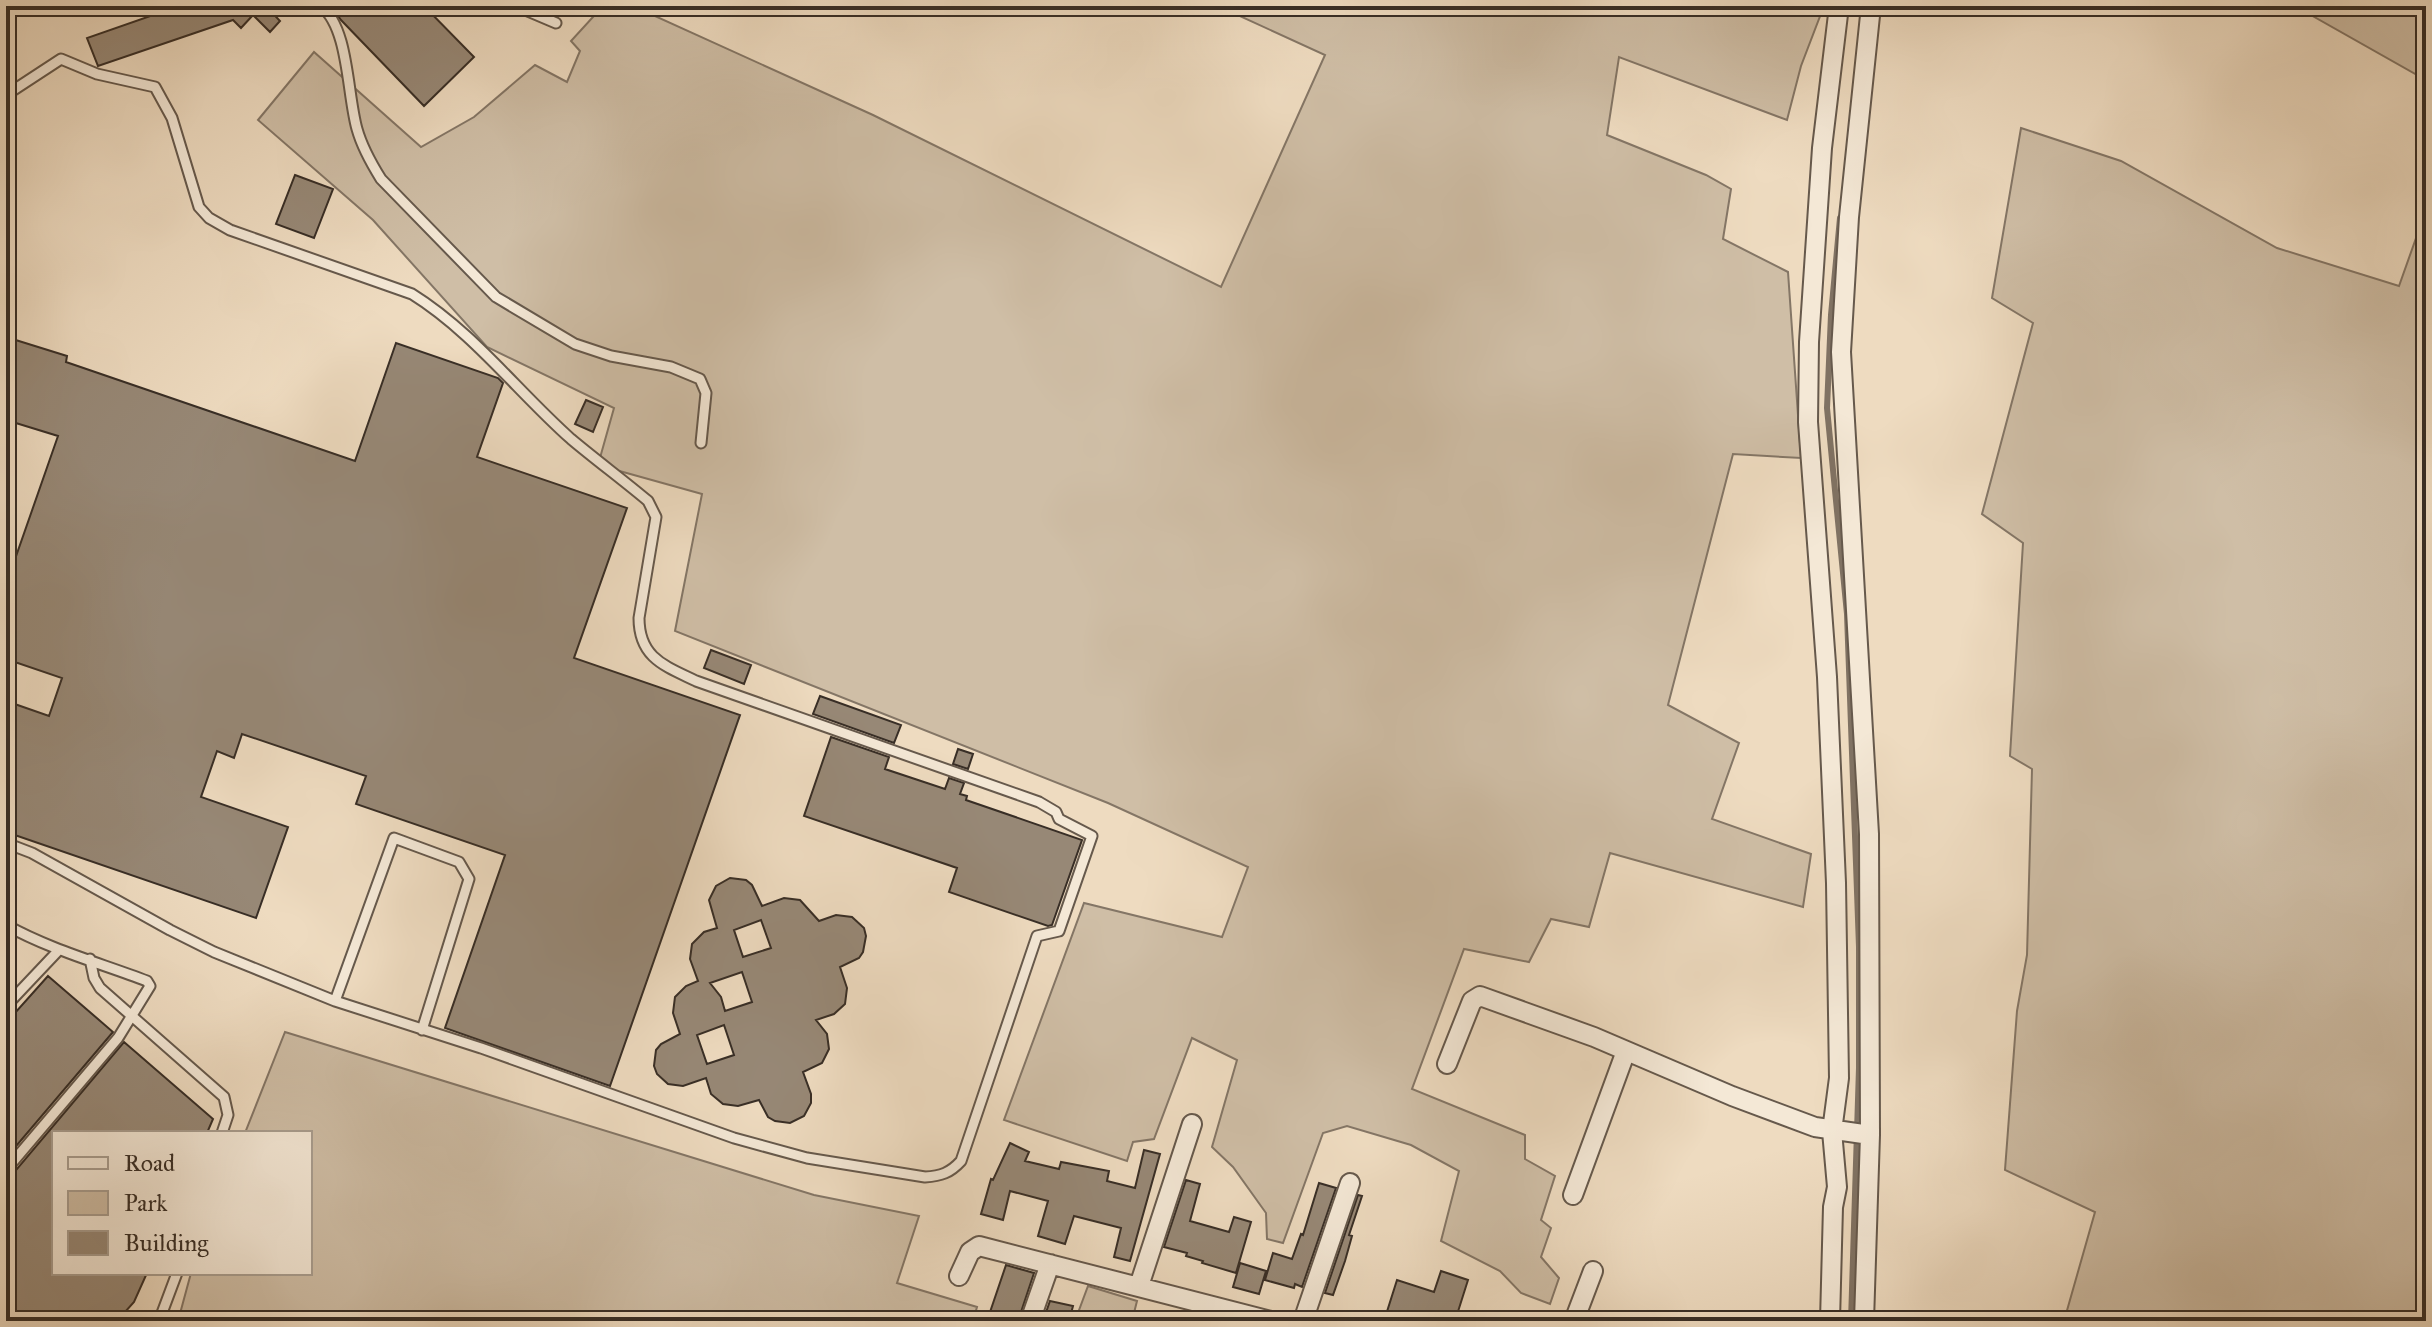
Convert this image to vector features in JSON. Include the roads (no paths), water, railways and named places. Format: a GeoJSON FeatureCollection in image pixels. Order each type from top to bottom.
{"type":"FeatureCollection","features":[{"type":"Feature","properties":{"kind":"street"},"geometry":{"type":"LineString","coordinates":[[1839,6],[1822,148],[1825,344],[1853,585],[1869,834],[1864,1321]]}},
{"type":"Feature","properties":{"kind":"street"},"geometry":{"type":"LineString","coordinates":[[1830,1321],[1833,1207],[1837,1187],[1834,1131],[1840,1021],[1832,783],[1808,422],[1849,217],[1871,6]]}},
{"type":"Feature","properties":{"kind":"street"},"geometry":{"type":"LineString","coordinates":[[1447,1064],[1472,1001],[1480,996],[1815,1127],[1865,1134]]}},
{"type":"Feature","properties":{"kind":"street"},"geometry":{"type":"LineString","coordinates":[[1840,1021],[1866,1023]]}},
{"type":"Feature","properties":{"kind":"street"},"geometry":{"type":"LineString","coordinates":[[1573,1195],[1626,1051]]}},
{"type":"Feature","properties":{"kind":"street"},"geometry":{"type":"LineString","coordinates":[[1139,1286],[1192,1124]]}},
{"type":"Feature","properties":{"kind":"street"},"geometry":{"type":"LineString","coordinates":[[1303,1321],[1350,1183]]}},
{"type":"Feature","properties":{"kind":"street"},"geometry":{"type":"LineString","coordinates":[[959,1276],[970,1252],[979,1246],[1271,1321]]}},
{"type":"Feature","properties":{"kind":"street"},"geometry":{"type":"LineString","coordinates":[[1030,1321],[1050,1264]]}},
{"type":"Feature","properties":{"kind":"street"},"geometry":{"type":"LineString","coordinates":[[1574,1321],[1593,1271]]}},
{"type":"Feature","properties":{"kind":"lane"},"geometry":{"type":"LineString","coordinates":[[321,6],[335,20],[357,129],[369,160],[381,179],[496,297],[575,344],[611,356],[671,367],[700,379],[706,393],[701,443]]}},
{"type":"Feature","properties":{"kind":"lane"},"geometry":{"type":"LineString","coordinates":[[516,6],[556,23]]}},
{"type":"Feature","properties":{"kind":"lane"},"geometry":{"type":"LineString","coordinates":[[6,95],[61,59],[97,74],[155,87],[172,118],[199,207],[209,218],[230,230],[412,294],[431,306],[571,438],[648,501],[656,517],[639,633],[646,650],[661,664],[711,687],[1039,802],[1056,812],[1059,819],[1092,836],[1059,931],[1037,936],[961,1161],[951,1172],[939,1176],[910,1175],[792,1154],[734,1138],[335,1001],[203,946],[44,859],[6,843]]}},
{"type":"Feature","properties":{"kind":"lane"},"geometry":{"type":"LineString","coordinates":[[335,1001],[394,838],[459,862],[469,879],[422,1030]]}},
{"type":"Feature","properties":{"kind":"lane"},"geometry":{"type":"LineString","coordinates":[[6,925],[58,951],[90,959],[147,981],[150,989],[102,1058],[6,1170]]}},
{"type":"Feature","properties":{"kind":"lane"},"geometry":{"type":"LineString","coordinates":[[6,1006],[58,951]]}},
{"type":"Feature","properties":{"kind":"lane"},"geometry":{"type":"LineString","coordinates":[[90,959],[94,978],[100,988],[224,1097],[228,1115],[223,1131]]}},
{"type":"Feature","properties":{"kind":"lane"},"geometry":{"type":"LineString","coordinates":[[159,1321],[176,1275]]}},
{"type":"Feature","properties":{"kind":"waterway"},"geometry":{"type":"LineString","coordinates":[[1840,218],[1827,408],[1847,614],[1859,947],[1859,1068],[1851,1321]]}}]}
